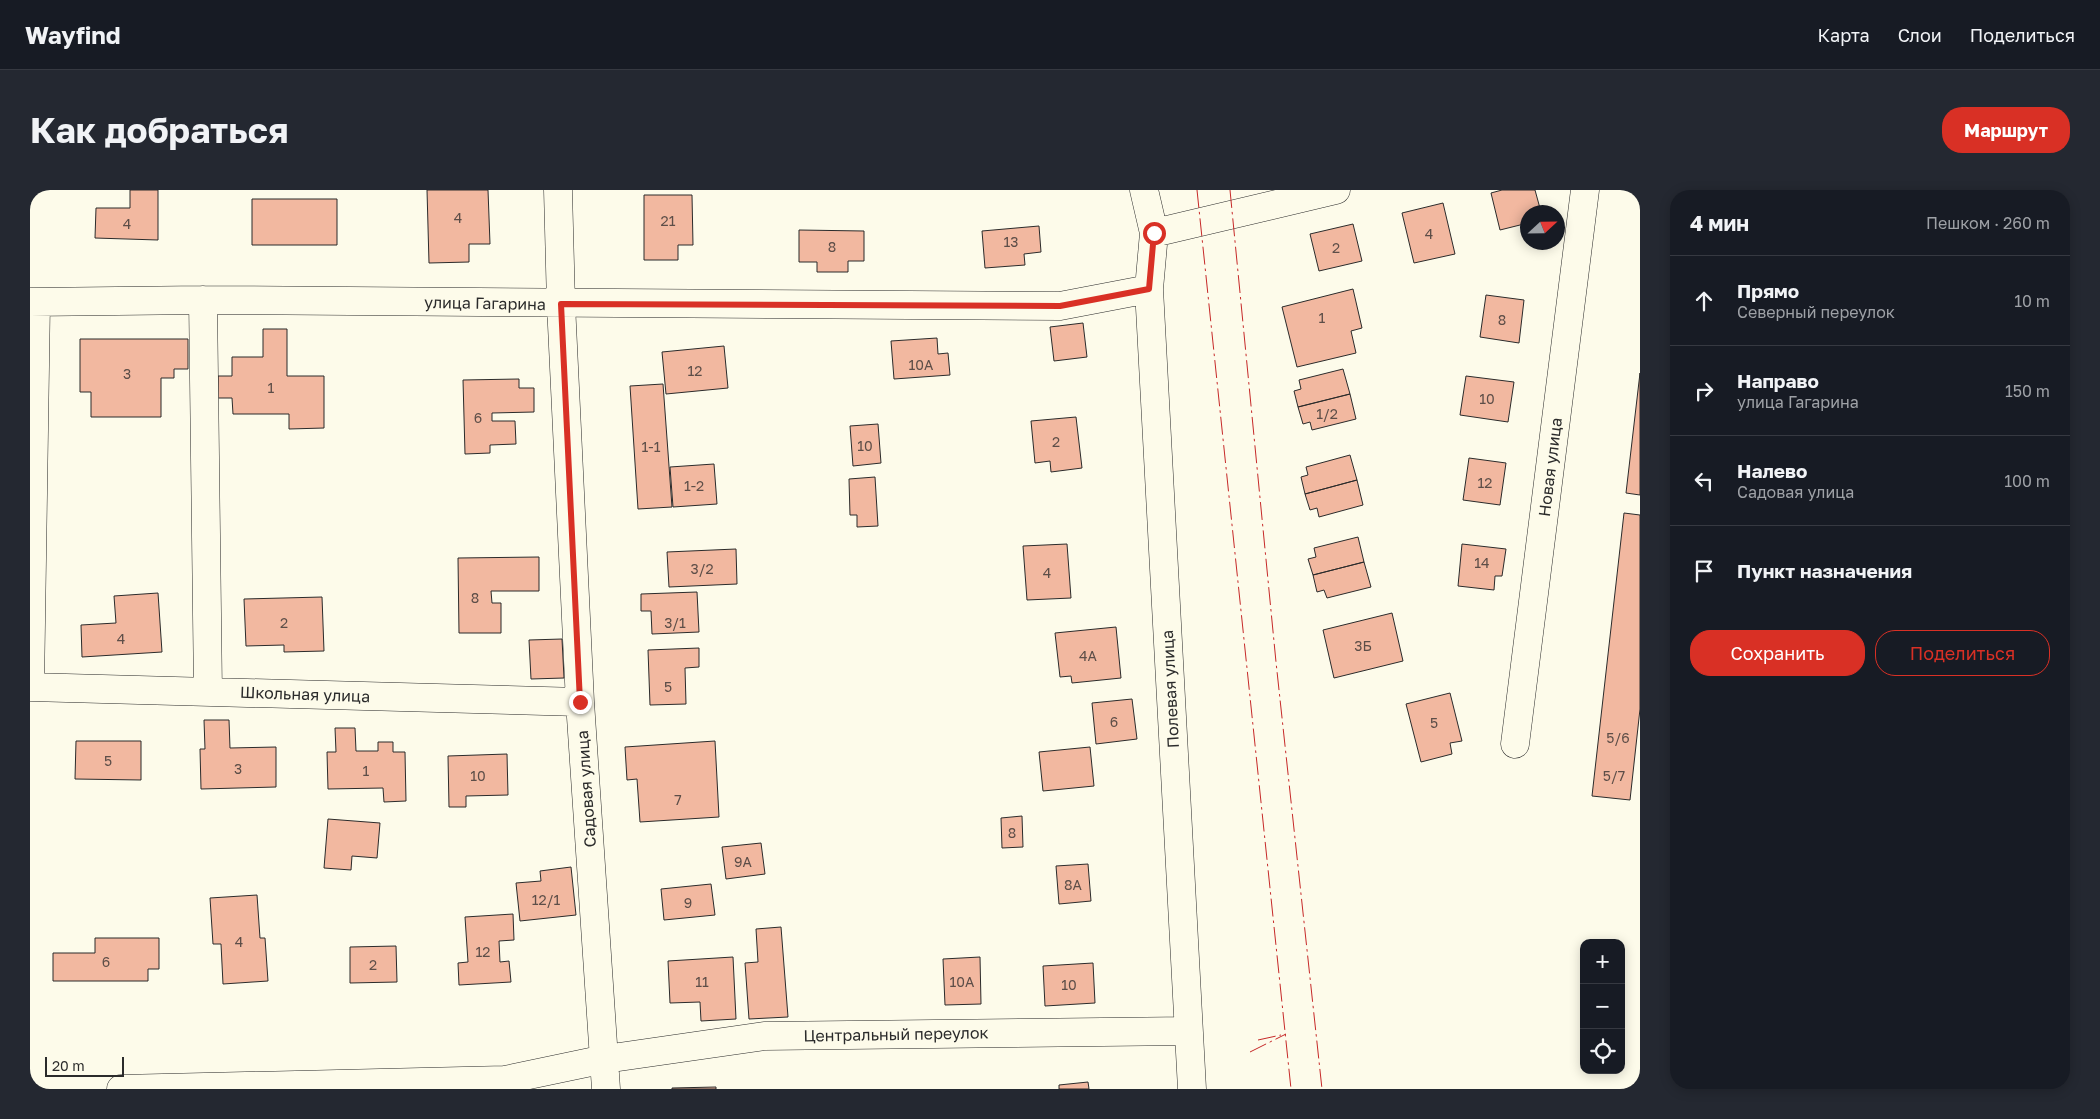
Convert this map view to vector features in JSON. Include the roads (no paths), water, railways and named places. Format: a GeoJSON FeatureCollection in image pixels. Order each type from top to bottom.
{"type":"FeatureCollection","features":[{"type":"Feature","properties":{"kind":"street","name":"Садовая улица"},"geometry":{"type":"LineString","coordinates":[[558,190],[561,304],[580,702],[606,1089]]}},
{"type":"Feature","properties":{"kind":"street","name":"Полевая улица"},"geometry":{"type":"LineString","coordinates":[[1144,190],[1154,233],[1149,289],[1192,1089]]}},
{"type":"Feature","properties":{"kind":"street"},"geometry":{"type":"LineString","coordinates":[[1154,233],[1336,190]]}},
{"type":"Feature","properties":{"kind":"street","name":"Новая улица"},"geometry":{"type":"LineString","coordinates":[[1515,744],[1585,190]]}},
{"type":"Feature","properties":{"kind":"street","name":"улица Гагарина"},"geometry":{"type":"LineString","coordinates":[[33,302],[203,300],[1060,306],[1149,289]]}},
{"type":"Feature","properties":{"kind":"street"},"geometry":{"type":"LineString","coordinates":[[203,300],[208,692]]}},
{"type":"Feature","properties":{"kind":"street"},"geometry":{"type":"LineString","coordinates":[[30,687],[33,302]]}},
{"type":"Feature","properties":{"kind":"street","name":"Школьная улица"},"geometry":{"type":"LineString","coordinates":[[30,687],[580,702]]}},
{"type":"Feature","properties":{"kind":"street","name":"Центральный переулок"},"geometry":{"type":"LineString","coordinates":[[121,1089],[504,1080],[605,1059],[764,1036],[1188,1031]]}}]}
